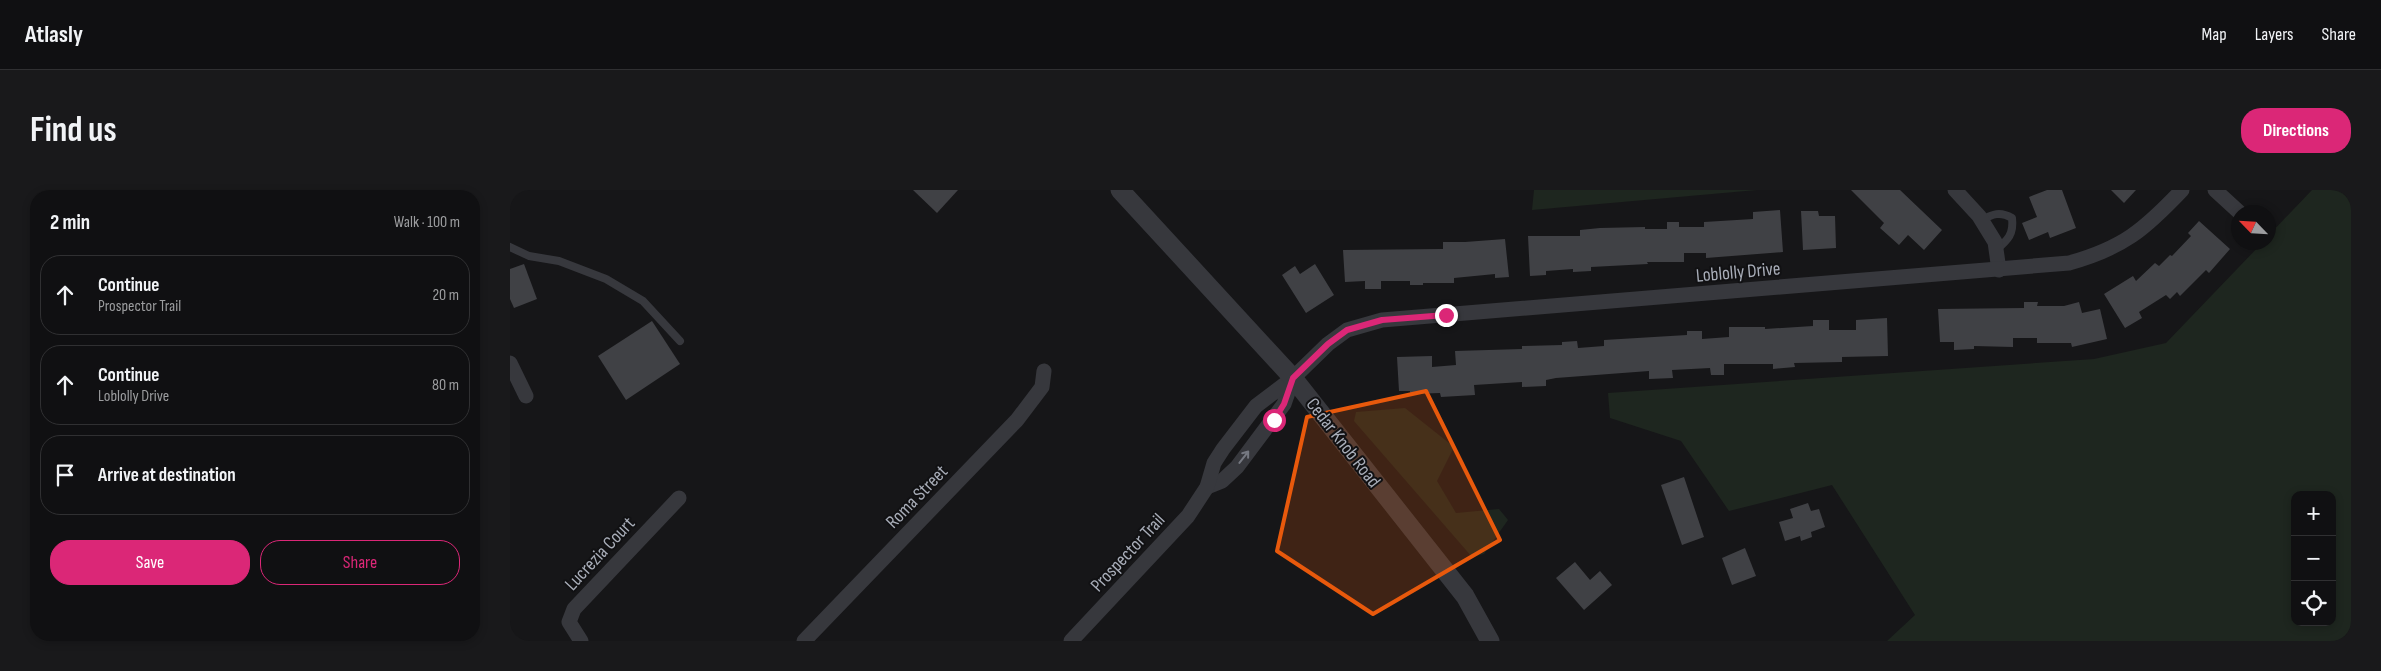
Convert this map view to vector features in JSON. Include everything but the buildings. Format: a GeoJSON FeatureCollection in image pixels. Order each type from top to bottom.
{"type":"FeatureCollection","features":[{"type":"Feature","properties":{"kind":"street","name":"Cedar Knob Road"},"geometry":{"type":"LineString","coordinates":[[1120,190],[1293,378],[1465,596],[1490,641]]}},
{"type":"Feature","properties":{"kind":"street"},"geometry":{"type":"LineString","coordinates":[[1955,190],[1981,220],[1995,242],[1999,270]]}},
{"type":"Feature","properties":{"kind":"street","name":"Loblolly Drive"},"geometry":{"type":"LineString","coordinates":[[1293,378],[1328,344],[1347,330],[1382,320],[2069,263],[2100,254],[2136,235],[2182,190]]}},
{"type":"Feature","properties":{"kind":"street"},"geometry":{"type":"LineString","coordinates":[[2215,190],[2231,205]]}},
{"type":"Feature","properties":{"kind":"street"},"geometry":{"type":"LineString","coordinates":[[510,363],[526,396]]}},
{"type":"Feature","properties":{"kind":"street","name":"Roma Street"},"geometry":{"type":"LineString","coordinates":[[804,641],[1017,420],[1042,387],[1044,370]]}},
{"type":"Feature","properties":{"kind":"street","name":"Prospector Trail"},"geometry":{"type":"LineString","coordinates":[[1207,487],[1222,481],[1237,467],[1284,404],[1293,378]]}},
{"type":"Feature","properties":{"kind":"street","name":"Prospector Trail"},"geometry":{"type":"LineString","coordinates":[[1071,641],[1188,516],[1207,487],[1214,463],[1244,420],[1270,394],[1293,378]]}},
{"type":"Feature","properties":{"kind":"street","name":"Lucrezia Court"},"geometry":{"type":"LineString","coordinates":[[581,641],[571,628],[569,622],[574,609],[679,498]]}},
{"type":"Feature","properties":{"kind":"lane"},"geometry":{"type":"LineString","coordinates":[[1981,220],[1994,214],[2004,213],[2012,218],[2014,230],[2008,241],[1996,250]]}},
{"type":"Feature","properties":{"kind":"lane"},"geometry":{"type":"LineString","coordinates":[[510,247],[529,256],[559,261],[606,279],[643,301],[680,341]]}},
{"type":"Feature","properties":{"kind":"highlighted area"},"geometry":{"type":"Polygon","coordinates":[[[1426,391],[1500,540],[1373,614],[1277,551],[1307,417],[1426,391]]]}},
{"type":"Feature","properties":{"kind":"shaded area"},"geometry":{"type":"Polygon","coordinates":[[[1534,190],[1757,190],[1532,210],[1534,190]]]}},
{"type":"Feature","properties":{"kind":"shaded area"},"geometry":{"type":"Polygon","coordinates":[[[2312,190],[2351,190],[2351,641],[1887,641],[1915,615],[1832,485],[1729,511],[1681,441],[1610,418],[1608,393],[2094,359],[2166,343],[2255,250],[2276,250],[2276,228],[2312,190]]]}},
{"type":"Feature","properties":{"kind":"shaded area"},"geometry":{"type":"Polygon","coordinates":[[[1405,408],[1454,447],[1437,481],[1456,513],[1499,509],[1508,520],[1484,554],[1472,557],[1354,421],[1356,412],[1405,408]]]}},
{"type":"Feature","properties":{"kind":"route"},"geometry":{"type":"LineString","coordinates":[[1274,420],[1284,404],[1293,378],[1328,344],[1347,330],[1382,320],[1446,315]]}}]}
